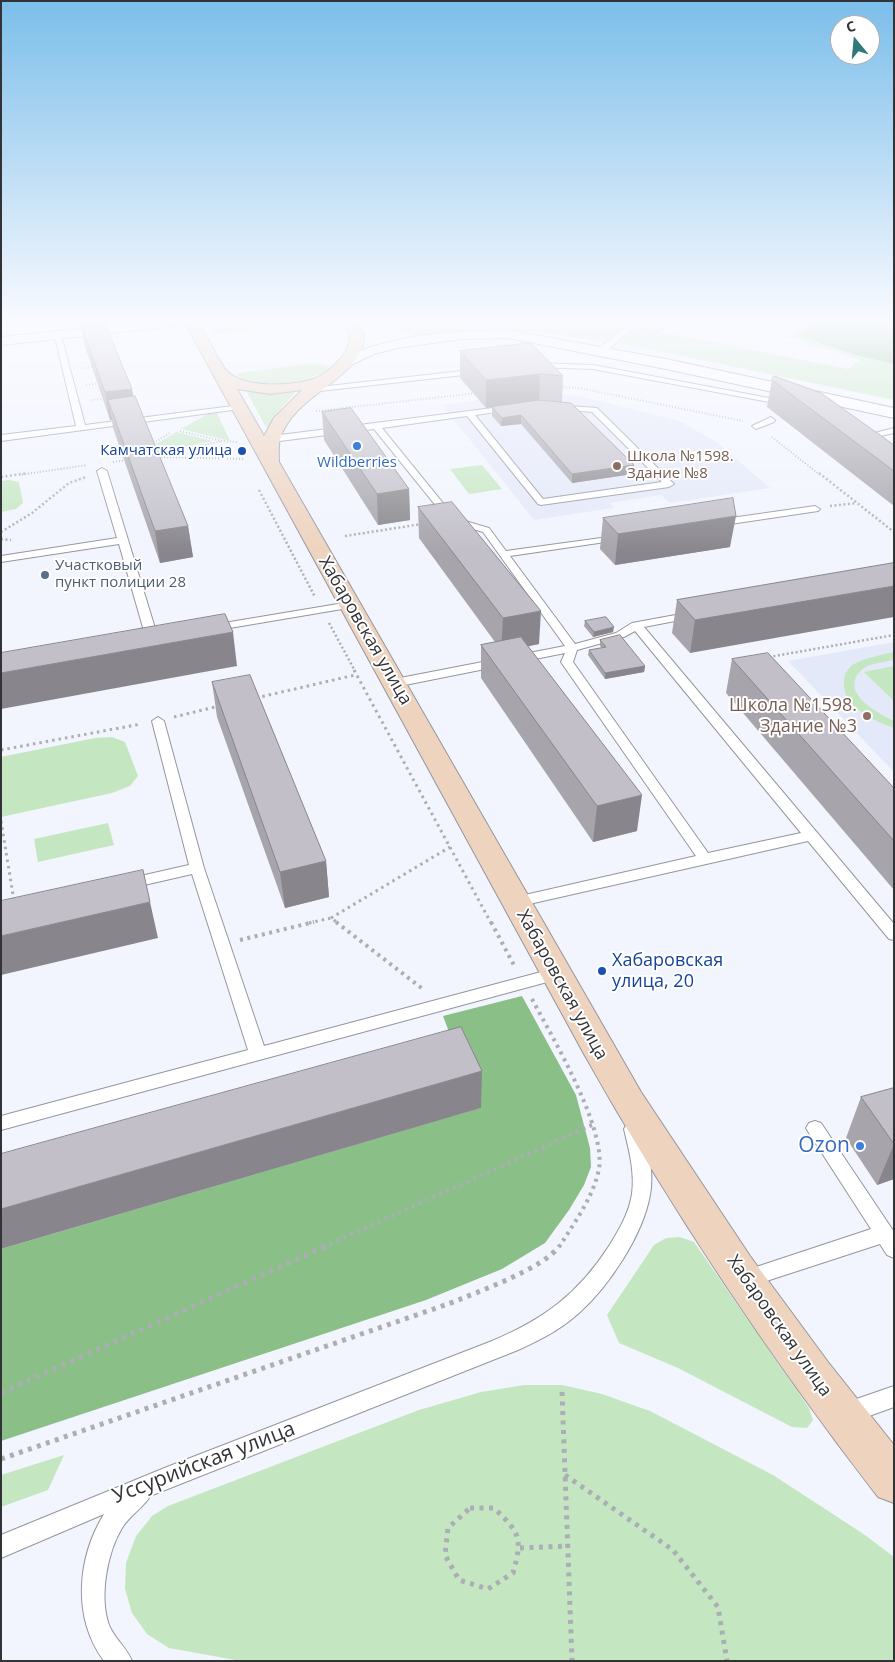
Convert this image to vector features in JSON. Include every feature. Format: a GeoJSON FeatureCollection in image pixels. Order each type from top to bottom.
{"type":"FeatureCollection","features":[{"type":"Feature","properties":{"kind":"main road","name":"Хабаровская улица"},"geometry":{"type":"LineString","coordinates":[[236,399],[618,1085],[664,1161],[841,1415],[894,1481]]}},
{"type":"Feature","properties":{"kind":"main road"},"geometry":{"type":"LineString","coordinates":[[270,463],[268,453],[272,439],[286,414],[302,399]]}},
{"type":"Feature","properties":{"kind":"street"},"geometry":{"type":"LineString","coordinates":[[831,399],[894,413]]}},
{"type":"Feature","properties":{"kind":"lane"},"geometry":{"type":"LineString","coordinates":[[73,399],[81,428]]}},
{"type":"Feature","properties":{"kind":"lane"},"geometry":{"type":"LineString","coordinates":[[763,399],[798,405]]}},
{"type":"Feature","properties":{"kind":"lane"},"geometry":{"type":"LineString","coordinates":[[814,404],[828,399]]}},
{"type":"Feature","properties":{"kind":"lane"},"geometry":{"type":"LineString","coordinates":[[469,413],[541,502],[669,484],[594,410],[548,406]]}},
{"type":"Feature","properties":{"kind":"lane"},"geometry":{"type":"LineString","coordinates":[[1,438],[240,407]]}},
{"type":"Feature","properties":{"kind":"lane"},"geometry":{"type":"LineString","coordinates":[[272,439],[522,407]]}},
{"type":"Feature","properties":{"kind":"lane"},"geometry":{"type":"LineString","coordinates":[[756,426],[771,420]]}},
{"type":"Feature","properties":{"kind":"lane"},"geometry":{"type":"LineString","coordinates":[[376,426],[452,520],[486,530],[572,648]]}},
{"type":"Feature","properties":{"kind":"lane"},"geometry":{"type":"LineString","coordinates":[[863,437],[884,434],[894,430]]}},
{"type":"Feature","properties":{"kind":"lane"},"geometry":{"type":"LineString","coordinates":[[100,466],[152,638]]}},
{"type":"Feature","properties":{"kind":"lane"},"geometry":{"type":"LineString","coordinates":[[708,524],[815,509]]}},
{"type":"Feature","properties":{"kind":"lane"},"geometry":{"type":"LineString","coordinates":[[503,554],[630,536]]}},
{"type":"Feature","properties":{"kind":"lane"},"geometry":{"type":"LineString","coordinates":[[1,558],[122,540]]}},
{"type":"Feature","properties":{"kind":"lane"},"geometry":{"type":"LineString","coordinates":[[199,630],[350,605]]}},
{"type":"Feature","properties":{"kind":"lane"},"geometry":{"type":"LineString","coordinates":[[395,683],[572,648],[620,635],[636,625],[703,614]]}},
{"type":"Feature","properties":{"kind":"lane"},"geometry":{"type":"LineString","coordinates":[[636,625],[894,935]]}},
{"type":"Feature","properties":{"kind":"lane"},"geometry":{"type":"LineString","coordinates":[[572,648],[566,662],[705,859]]}},
{"type":"Feature","properties":{"kind":"lane"},"geometry":{"type":"LineString","coordinates":[[158,720],[197,868],[258,1054]]}},
{"type":"Feature","properties":{"kind":"lane"},"geometry":{"type":"LineString","coordinates":[[516,902],[812,835]]}},
{"type":"Feature","properties":{"kind":"lane"},"geometry":{"type":"LineString","coordinates":[[111,887],[197,868]]}},
{"type":"Feature","properties":{"kind":"lane"},"geometry":{"type":"LineString","coordinates":[[1,1123],[556,974]]}},
{"type":"Feature","properties":{"kind":"lane","name":"Уссурийская улица"},"geometry":{"type":"LineString","coordinates":[[1,1547],[157,1480],[410,1384],[503,1346],[555,1319],[585,1294],[609,1263],[629,1227],[641,1195],[641,1161],[618,1085]]}},
{"type":"Feature","properties":{"kind":"lane"},"geometry":{"type":"LineString","coordinates":[[745,1279],[889,1242],[815,1128]]}},
{"type":"Feature","properties":{"kind":"lane"},"geometry":{"type":"LineString","coordinates":[[841,1415],[894,1396]]}},
{"type":"Feature","properties":{"kind":"lane"},"geometry":{"type":"LineString","coordinates":[[120,1661],[99,1632],[93,1596],[96,1561],[108,1528],[129,1499],[157,1480]]}},
{"type":"Feature","properties":{"kind":"path"},"geometry":{"type":"LineString","coordinates":[[344,399],[350,407],[376,426]]}},
{"type":"Feature","properties":{"kind":"path"},"geometry":{"type":"LineString","coordinates":[[168,427],[222,441],[238,442]]}},
{"type":"Feature","properties":{"kind":"path"},"geometry":{"type":"LineString","coordinates":[[222,441],[153,456],[243,459]]}},
{"type":"Feature","properties":{"kind":"path"},"geometry":{"type":"LineString","coordinates":[[1,478],[100,466],[133,459]]}},
{"type":"Feature","properties":{"kind":"path"},"geometry":{"type":"LineString","coordinates":[[1,532],[32,513],[70,483],[100,466],[123,460]]}},
{"type":"Feature","properties":{"kind":"path"},"geometry":{"type":"LineString","coordinates":[[815,509],[857,502]]}},
{"type":"Feature","properties":{"kind":"path"},"geometry":{"type":"LineString","coordinates":[[345,536],[452,520]]}},
{"type":"Feature","properties":{"kind":"path"},"geometry":{"type":"LineString","coordinates":[[775,664],[768,657],[894,635]]}},
{"type":"Feature","properties":{"kind":"path"},"geometry":{"type":"LineString","coordinates":[[252,699],[355,675]]}},
{"type":"Feature","properties":{"kind":"path"},"geometry":{"type":"LineString","coordinates":[[1,750],[158,720],[224,705]]}},
{"type":"Feature","properties":{"kind":"path"},"geometry":{"type":"LineString","coordinates":[[1,821],[15,909]]}},
{"type":"Feature","properties":{"kind":"path"},"geometry":{"type":"LineString","coordinates":[[222,944],[332,918],[450,847]]}},
{"type":"Feature","properties":{"kind":"path"},"geometry":{"type":"LineString","coordinates":[[332,918],[442,1005]]}},
{"type":"Feature","properties":{"kind":"path"},"geometry":{"type":"LineString","coordinates":[[1,1393],[592,1125]]}},
{"type":"Feature","properties":{"kind":"path"},"geometry":{"type":"LineString","coordinates":[[562,1392],[572,1661]]}},
{"type":"Feature","properties":{"kind":"path"},"geometry":{"type":"LineString","coordinates":[[565,1475],[673,1550],[718,1607],[727,1661]]}},
{"type":"Feature","properties":{"kind":"path"},"geometry":{"type":"LineString","coordinates":[[470,1508],[494,1508],[514,1526],[520,1548],[513,1573],[488,1589],[459,1580],[445,1555],[448,1528],[470,1508]]}},
{"type":"Feature","properties":{"kind":"path"},"geometry":{"type":"LineString","coordinates":[[520,1548],[568,1546]]}},
{"type":"Feature","properties":{"kind":"shaded area","name":"Школа №1598. Здание №8"},"geometry":{"type":"Polygon","coordinates":[[[492,399],[589,399],[680,421],[718,443],[770,488],[670,503],[661,495],[610,503],[614,508],[534,520],[442,405],[492,399]]]}},
{"type":"Feature","properties":{"kind":"shaded area","name":"Школа №1598. Здание №3"},"geometry":{"type":"Polygon","coordinates":[[[894,642],[894,772],[788,661],[894,642]]]}},
{"type":"Feature","properties":{"kind":"green space"},"geometry":{"type":"Polygon","coordinates":[[[250,399],[290,399],[277,413],[269,427],[266,427],[250,399]]]}},
{"type":"Feature","properties":{"kind":"green space"},"geometry":{"type":"Polygon","coordinates":[[[217,413],[230,441],[181,429],[208,414],[217,413]]]}},
{"type":"Feature","properties":{"kind":"green space"},"geometry":{"type":"Polygon","coordinates":[[[176,432],[213,441],[156,454],[153,446],[176,432]]]}},
{"type":"Feature","properties":{"kind":"green space"},"geometry":{"type":"Polygon","coordinates":[[[482,465],[502,489],[469,494],[450,469],[482,465]]]}},
{"type":"Feature","properties":{"kind":"green space"},"geometry":{"type":"Polygon","coordinates":[[[1,481],[19,482],[23,503],[16,509],[1,512],[1,481]]]}},
{"type":"Feature","properties":{"kind":"green space"},"geometry":{"type":"Polygon","coordinates":[[[894,652],[894,660],[863,668],[856,677],[854,684],[860,698],[873,709],[894,721],[894,728],[869,717],[853,705],[844,690],[844,681],[847,670],[853,664],[894,652]]]}},
{"type":"Feature","properties":{"kind":"green space"},"geometry":{"type":"Polygon","coordinates":[[[894,666],[894,701],[864,672],[894,666]]]}},
{"type":"Feature","properties":{"kind":"green space"},"geometry":{"type":"Polygon","coordinates":[[[112,737],[125,742],[138,776],[130,786],[112,793],[1,817],[1,757],[95,738],[112,737]]]}},
{"type":"Feature","properties":{"kind":"green space"},"geometry":{"type":"Polygon","coordinates":[[[108,823],[114,845],[38,862],[34,839],[108,823]]]}},
{"type":"Feature","properties":{"kind":"green space"},"geometry":{"type":"Polygon","coordinates":[[[522,996],[576,1095],[590,1148],[591,1167],[584,1185],[569,1210],[545,1243],[502,1269],[426,1300],[1,1441],[1,1249],[480,1108],[443,1016],[522,996]]]}},
{"type":"Feature","properties":{"kind":"green space"},"geometry":{"type":"Polygon","coordinates":[[[680,1237],[694,1242],[809,1408],[813,1420],[807,1428],[792,1427],[678,1368],[619,1343],[607,1315],[654,1245],[666,1238],[680,1237]]]}},
{"type":"Feature","properties":{"kind":"green space"},"geometry":{"type":"Polygon","coordinates":[[[524,1385],[562,1385],[602,1394],[650,1411],[773,1475],[865,1535],[894,1557],[894,1661],[241,1661],[169,1648],[147,1634],[132,1613],[125,1589],[126,1563],[136,1536],[152,1516],[168,1506],[419,1410],[481,1392],[524,1385]]]}},
{"type":"Feature","properties":{"kind":"green space"},"geometry":{"type":"Polygon","coordinates":[[[64,1455],[48,1490],[1,1507],[1,1475],[64,1455]]]}},
{"type":"Feature","properties":{"kind":"building"},"geometry":{"type":"Polygon","coordinates":[[[136,399],[188,526],[155,531],[108,400],[136,399]]]}},
{"type":"Feature","properties":{"kind":"building"},"geometry":{"type":"Polygon","coordinates":[[[797,399],[829,399],[894,445],[894,471],[797,399]]]}},
{"type":"Feature","properties":{"kind":"building"},"geometry":{"type":"Polygon","coordinates":[[[539,400],[571,403],[634,465],[572,474],[521,415],[502,418],[492,407],[539,400]]]}},
{"type":"Feature","properties":{"kind":"building"},"geometry":{"type":"Polygon","coordinates":[[[351,408],[409,489],[377,494],[322,412],[351,408]]]}},
{"type":"Feature","properties":{"kind":"building"},"geometry":{"type":"Polygon","coordinates":[[[733,498],[736,516],[618,534],[603,518],[733,498]]]}},
{"type":"Feature","properties":{"kind":"building"},"geometry":{"type":"Polygon","coordinates":[[[452,502],[541,611],[503,618],[418,507],[452,502]]]}},
{"type":"Feature","properties":{"kind":"building"},"geometry":{"type":"Polygon","coordinates":[[[894,563],[894,586],[695,620],[677,600],[894,563]]]}},
{"type":"Feature","properties":{"kind":"building"},"geometry":{"type":"Polygon","coordinates":[[[225,614],[233,632],[1,673],[1,653],[225,614]]]}},
{"type":"Feature","properties":{"kind":"building"},"geometry":{"type":"Polygon","coordinates":[[[606,617],[614,627],[594,632],[585,621],[606,617]]]}},
{"type":"Feature","properties":{"kind":"building"},"geometry":{"type":"Polygon","coordinates":[[[620,635],[645,666],[605,673],[589,650],[606,647],[600,640],[620,635]]]}},
{"type":"Feature","properties":{"kind":"building"},"geometry":{"type":"Polygon","coordinates":[[[521,637],[642,795],[597,806],[481,645],[521,637]]]}},
{"type":"Feature","properties":{"kind":"building"},"geometry":{"type":"Polygon","coordinates":[[[768,653],[894,788],[894,841],[732,659],[768,653]]]}},
{"type":"Feature","properties":{"kind":"building"},"geometry":{"type":"Polygon","coordinates":[[[250,675],[326,861],[280,872],[212,682],[250,675]]]}},
{"type":"Feature","properties":{"kind":"building"},"geometry":{"type":"Polygon","coordinates":[[[143,870],[150,902],[1,936],[1,901],[143,870]]]}},
{"type":"Feature","properties":{"kind":"building"},"geometry":{"type":"Polygon","coordinates":[[[461,1027],[482,1071],[1,1209],[1,1154],[461,1027]]]}},
{"type":"Feature","properties":{"kind":"building"},"geometry":{"type":"Polygon","coordinates":[[[894,1088],[894,1144],[861,1097],[894,1088]]]}},
{"type":"Feature","properties":{"kind":"place","name":"Wildberries"},"geometry":{"type":"Point","coordinates":[357,446]}},
{"type":"Feature","properties":{"kind":"place","name":"Камчатская улица"},"geometry":{"type":"Point","coordinates":[242,451]}},
{"type":"Feature","properties":{"kind":"place","name":"Школа №1598. Здание №8"},"geometry":{"type":"Point","coordinates":[617,466]}},
{"type":"Feature","properties":{"kind":"place","name":"Участковый пункт полиции 28"},"geometry":{"type":"Point","coordinates":[45,575]}},
{"type":"Feature","properties":{"kind":"place","name":"Школа №1598. Здание №3"},"geometry":{"type":"Point","coordinates":[867,716]}},
{"type":"Feature","properties":{"kind":"place","name":"Хабаровская улица, 20"},"geometry":{"type":"Point","coordinates":[602,971]}},
{"type":"Feature","properties":{"kind":"place","name":"Ozon"},"geometry":{"type":"Point","coordinates":[860,1146]}}]}
